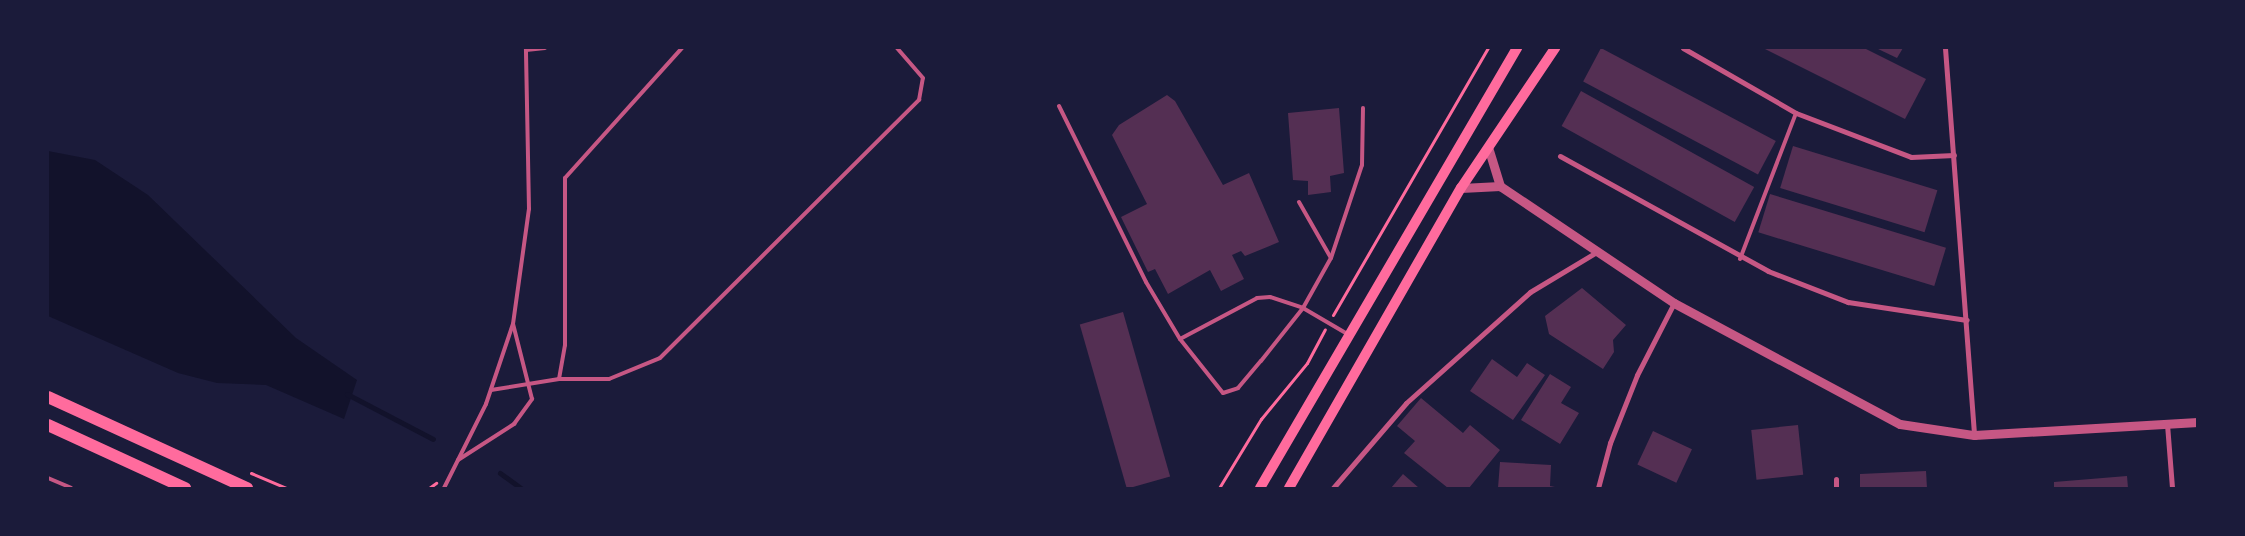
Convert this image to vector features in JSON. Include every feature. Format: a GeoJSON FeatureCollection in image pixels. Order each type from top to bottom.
{"type":"FeatureCollection","features":[{"type":"Feature","properties":{"kind":"main road"},"geometry":{"type":"LineString","coordinates":[[1260,488],[1518,48]]}},
{"type":"Feature","properties":{"kind":"main road"},"geometry":{"type":"LineString","coordinates":[[1289,488],[1461,188],[1555,48]]}},
{"type":"Feature","properties":{"kind":"main road"},"geometry":{"type":"LineString","coordinates":[[48,397],[248,488]]}},
{"type":"Feature","properties":{"kind":"main road"},"geometry":{"type":"LineString","coordinates":[[48,424],[185,488]]}},
{"type":"Feature","properties":{"kind":"street"},"geometry":{"type":"LineString","coordinates":[[1683,48],[1796,113],[1911,157],[1954,156]]}},
{"type":"Feature","properties":{"kind":"street"},"geometry":{"type":"LineString","coordinates":[[1945,48],[1967,320],[1974,435]]}},
{"type":"Feature","properties":{"kind":"street"},"geometry":{"type":"LineString","coordinates":[[1488,147],[1500,186],[1595,253],[1674,303],[1870,412],[1936,432],[1974,435],[2198,422]]}},
{"type":"Feature","properties":{"kind":"street"},"geometry":{"type":"LineString","coordinates":[[1560,156],[1740,259],[1848,302],[1967,320]]}},
{"type":"Feature","properties":{"kind":"street"},"geometry":{"type":"LineString","coordinates":[[1461,188],[1500,186]]}},
{"type":"Feature","properties":{"kind":"street"},"geometry":{"type":"LineString","coordinates":[[1333,488],[1406,403],[1530,292],[1595,253]]}},
{"type":"Feature","properties":{"kind":"street"},"geometry":{"type":"LineString","coordinates":[[1598,488],[1610,443],[1637,374],[1674,303]]}},
{"type":"Feature","properties":{"kind":"street"},"geometry":{"type":"LineString","coordinates":[[2167,424],[2172,488]]}},
{"type":"Feature","properties":{"kind":"street"},"geometry":{"type":"LineString","coordinates":[[1836,479],[1836,488]]}},
{"type":"Feature","properties":{"kind":"lane"},"geometry":{"type":"LineString","coordinates":[[444,488],[491,390],[513,324],[529,209],[526,49],[545,48]]}},
{"type":"Feature","properties":{"kind":"lane"},"geometry":{"type":"LineString","coordinates":[[559,379],[565,345],[565,178],[682,48]]}},
{"type":"Feature","properties":{"kind":"lane"},"geometry":{"type":"LineString","coordinates":[[491,390],[530,382],[559,379],[609,379],[660,358],[919,100],[923,78],[897,48]]}},
{"type":"Feature","properties":{"kind":"lane"},"geometry":{"type":"LineString","coordinates":[[1059,106],[1126,244],[1180,339],[1212,384],[1223,393],[1231,392],[1302,308],[1331,258],[1362,165],[1363,108]]}},
{"type":"Feature","properties":{"kind":"lane"},"geometry":{"type":"LineString","coordinates":[[1740,259],[1796,113]]}},
{"type":"Feature","properties":{"kind":"lane"},"geometry":{"type":"LineString","coordinates":[[1299,202],[1331,258]]}},
{"type":"Feature","properties":{"kind":"lane"},"geometry":{"type":"LineString","coordinates":[[1180,339],[1257,298],[1270,297],[1302,308],[1349,335]]}},
{"type":"Feature","properties":{"kind":"lane"},"geometry":{"type":"LineString","coordinates":[[458,461],[526,413],[532,399],[530,382],[513,324]]}},
{"type":"Feature","properties":{"kind":"lane"},"geometry":{"type":"LineString","coordinates":[[48,478],[71,488]]}},
{"type":"Feature","properties":{"kind":"path"},"geometry":{"type":"LineString","coordinates":[[1219,488],[1261,419],[1307,363],[1328,323],[1488,48]]}},
{"type":"Feature","properties":{"kind":"shaded area"},"geometry":{"type":"Polygon","coordinates":[[[48,151],[95,160],[148,195],[296,338],[357,380],[344,419],[266,385],[217,383],[178,373],[48,316],[48,151]]]}},
{"type":"Feature","properties":{"kind":"building"},"geometry":{"type":"Polygon","coordinates":[[[1601,48],[1776,141],[1758,175],[1583,82],[1601,48]]]}},
{"type":"Feature","properties":{"kind":"building"},"geometry":{"type":"Polygon","coordinates":[[[1763,48],[1864,48],[1926,79],[1905,119],[1763,48]]]}},
{"type":"Feature","properties":{"kind":"building"},"geometry":{"type":"Polygon","coordinates":[[[1876,48],[1903,48],[1897,58],[1876,48]]]}},
{"type":"Feature","properties":{"kind":"building"},"geometry":{"type":"Polygon","coordinates":[[[1581,91],[1754,187],[1735,222],[1562,126],[1581,91]]]}},
{"type":"Feature","properties":{"kind":"building"},"geometry":{"type":"Polygon","coordinates":[[[1167,95],[1175,101],[1223,185],[1249,173],[1279,242],[1245,256],[1241,251],[1232,255],[1244,279],[1221,291],[1210,270],[1168,294],[1155,269],[1148,272],[1121,217],[1147,204],[1112,135],[1119,125],[1167,95]]]}},
{"type":"Feature","properties":{"kind":"building"},"geometry":{"type":"Polygon","coordinates":[[[1339,108],[1344,173],[1330,176],[1331,192],[1308,195],[1308,181],[1293,180],[1288,113],[1339,108]]]}},
{"type":"Feature","properties":{"kind":"building"},"geometry":{"type":"Polygon","coordinates":[[[1793,146],[1937,190],[1925,232],[1780,188],[1793,146]]]}},
{"type":"Feature","properties":{"kind":"building"},"geometry":{"type":"Polygon","coordinates":[[[1770,194],[1946,248],[1934,286],[1758,232],[1770,194]]]}},
{"type":"Feature","properties":{"kind":"building"},"geometry":{"type":"Polygon","coordinates":[[[1582,288],[1626,325],[1613,340],[1614,352],[1603,369],[1549,334],[1545,316],[1582,288]]]}},
{"type":"Feature","properties":{"kind":"building"},"geometry":{"type":"Polygon","coordinates":[[[1123,312],[1170,476],[1127,488],[1080,324],[1123,312]]]}},
{"type":"Feature","properties":{"kind":"building"},"geometry":{"type":"Polygon","coordinates":[[[1492,359],[1517,377],[1527,363],[1545,375],[1513,420],[1470,391],[1492,359]]]}},
{"type":"Feature","properties":{"kind":"building"},"geometry":{"type":"Polygon","coordinates":[[[1550,374],[1571,387],[1561,403],[1579,413],[1560,444],[1521,420],[1550,374]]]}},
{"type":"Feature","properties":{"kind":"building"},"geometry":{"type":"Polygon","coordinates":[[[1421,398],[1463,433],[1470,425],[1500,450],[1469,488],[1448,488],[1404,453],[1415,441],[1397,426],[1421,398]]]}},
{"type":"Feature","properties":{"kind":"building"},"geometry":{"type":"Polygon","coordinates":[[[1798,425],[1803,475],[1756,480],[1751,430],[1798,425]]]}},
{"type":"Feature","properties":{"kind":"building"},"geometry":{"type":"Polygon","coordinates":[[[1653,431],[1692,449],[1676,483],[1637,465],[1653,431]]]}},
{"type":"Feature","properties":{"kind":"building"},"geometry":{"type":"Polygon","coordinates":[[[1500,462],[1551,465],[1550,486],[1560,488],[1498,488],[1500,462]]]}},
{"type":"Feature","properties":{"kind":"building"},"geometry":{"type":"Polygon","coordinates":[[[1926,471],[1927,488],[1860,488],[1860,474],[1926,471]]]}},
{"type":"Feature","properties":{"kind":"building"},"geometry":{"type":"Polygon","coordinates":[[[1403,474],[1419,488],[1391,488],[1403,474]]]}},
{"type":"Feature","properties":{"kind":"building"},"geometry":{"type":"Polygon","coordinates":[[[2127,476],[2128,488],[2054,488],[2054,482],[2127,476]]]}},
{"type":"Feature","properties":{"kind":"waterway"},"geometry":{"type":"LineString","coordinates":[[347,394],[433,439]]}},
{"type":"Feature","properties":{"kind":"waterway"},"geometry":{"type":"LineString","coordinates":[[500,473],[521,488]]}}]}
